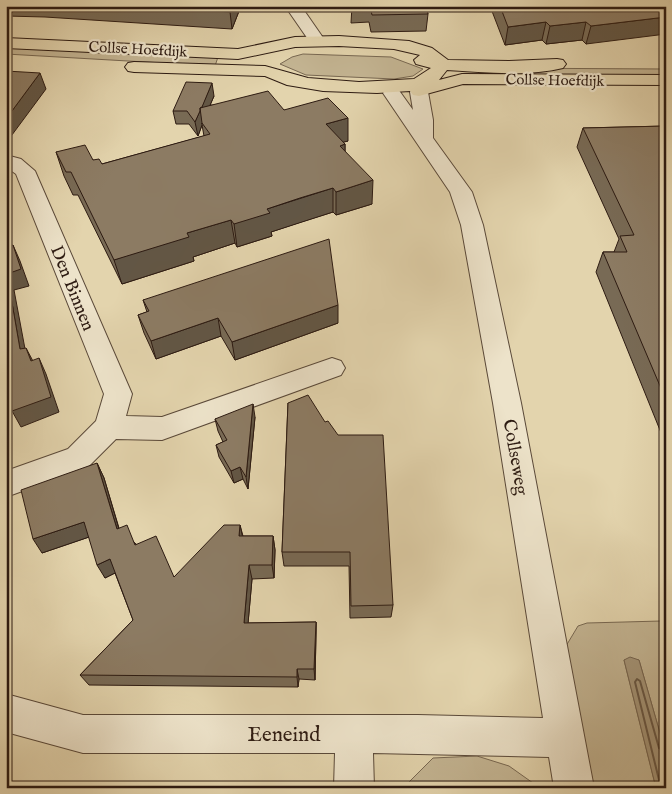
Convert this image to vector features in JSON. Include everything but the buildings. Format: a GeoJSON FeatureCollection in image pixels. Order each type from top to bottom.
{"type":"FeatureCollection","features":[{"type":"Feature","properties":{"kind":"main road","name":"Collse Hoefdijk"},"geometry":{"type":"LineString","coordinates":[[6,42],[238,54],[291,46]]}},
{"type":"Feature","properties":{"kind":"main road"},"geometry":{"type":"LineString","coordinates":[[318,42],[404,45],[421,49],[438,61],[440,68],[433,77],[418,88],[392,93],[289,88],[266,74],[269,59],[291,46],[318,42]]}},
{"type":"Feature","properties":{"kind":"main road"},"geometry":{"type":"LineString","coordinates":[[291,46],[390,50],[409,53],[428,62],[438,61]]}},
{"type":"Feature","properties":{"kind":"main road","name":"Collse Hoefdijk"},"geometry":{"type":"LineString","coordinates":[[6,58],[75,63]]}},
{"type":"Feature","properties":{"kind":"main road","name":"Collse Hoefdijk"},"geometry":{"type":"LineString","coordinates":[[438,61],[536,66],[557,64],[666,64]]}},
{"type":"Feature","properties":{"kind":"main road","name":"Collse Hoefdijk"},"geometry":{"type":"LineString","coordinates":[[114,66],[147,70],[266,74]]}},
{"type":"Feature","properties":{"kind":"main road"},"geometry":{"type":"LineString","coordinates":[[266,74],[275,72],[303,83],[418,88]]}},
{"type":"Feature","properties":{"kind":"main road","name":"Collse Hoefdijk"},"geometry":{"type":"LineString","coordinates":[[418,88],[462,78],[562,81],[666,80]]}},
{"type":"Feature","properties":{"kind":"street"},"geometry":{"type":"LineString","coordinates":[[294,9],[318,42]]}},
{"type":"Feature","properties":{"kind":"street"},"geometry":{"type":"LineString","coordinates":[[291,46],[290,27],[294,9]]}},
{"type":"Feature","properties":{"kind":"street"},"geometry":{"type":"LineString","coordinates":[[418,88],[424,120],[424,138]]}},
{"type":"Feature","properties":{"kind":"street","name":"Collseweg"},"geometry":{"type":"LineString","coordinates":[[392,93],[411,124],[424,138],[460,192],[472,225],[532,542],[574,788]]}},
{"type":"Feature","properties":{"kind":"street","name":"Den Binnen"},"geometry":{"type":"LineString","coordinates":[[6,161],[14,163],[25,171],[118,394],[110,427]]}},
{"type":"Feature","properties":{"kind":"street"},"geometry":{"type":"LineString","coordinates":[[6,484],[78,458],[110,427],[162,429],[332,368]]}},
{"type":"Feature","properties":{"kind":"street","name":"Eeneind"},"geometry":{"type":"LineString","coordinates":[[6,714],[83,734],[354,734],[565,738]]}},
{"type":"Feature","properties":{"kind":"street"},"geometry":{"type":"LineString","coordinates":[[354,734],[354,788]]}},
{"type":"Feature","properties":{"kind":"shaded area"},"geometry":{"type":"Polygon","coordinates":[[[6,47],[218,57],[215,66],[6,54],[6,47]]]}},
{"type":"Feature","properties":{"kind":"shaded area"},"geometry":{"type":"Polygon","coordinates":[[[303,54],[391,57],[423,69],[413,76],[394,79],[306,75],[280,64],[292,57],[303,54]]]}},
{"type":"Feature","properties":{"kind":"shaded area"},"geometry":{"type":"Polygon","coordinates":[[[488,68],[666,69],[666,77],[490,76],[486,70],[488,68]]]}},
{"type":"Feature","properties":{"kind":"shaded area"},"geometry":{"type":"Polygon","coordinates":[[[661,621],[666,625],[666,754],[639,660],[624,660],[656,788],[594,788],[566,646],[578,626],[587,623],[661,621]]]}},
{"type":"Feature","properties":{"kind":"shaded area"},"geometry":{"type":"Polygon","coordinates":[[[477,756],[509,766],[540,788],[403,788],[433,758],[477,756]]]}},
{"type":"Feature","properties":{"kind":"water"},"geometry":{"type":"Polygon","coordinates":[[[630,657],[639,660],[666,754],[666,788],[656,788],[624,660],[630,657]]]}}]}
